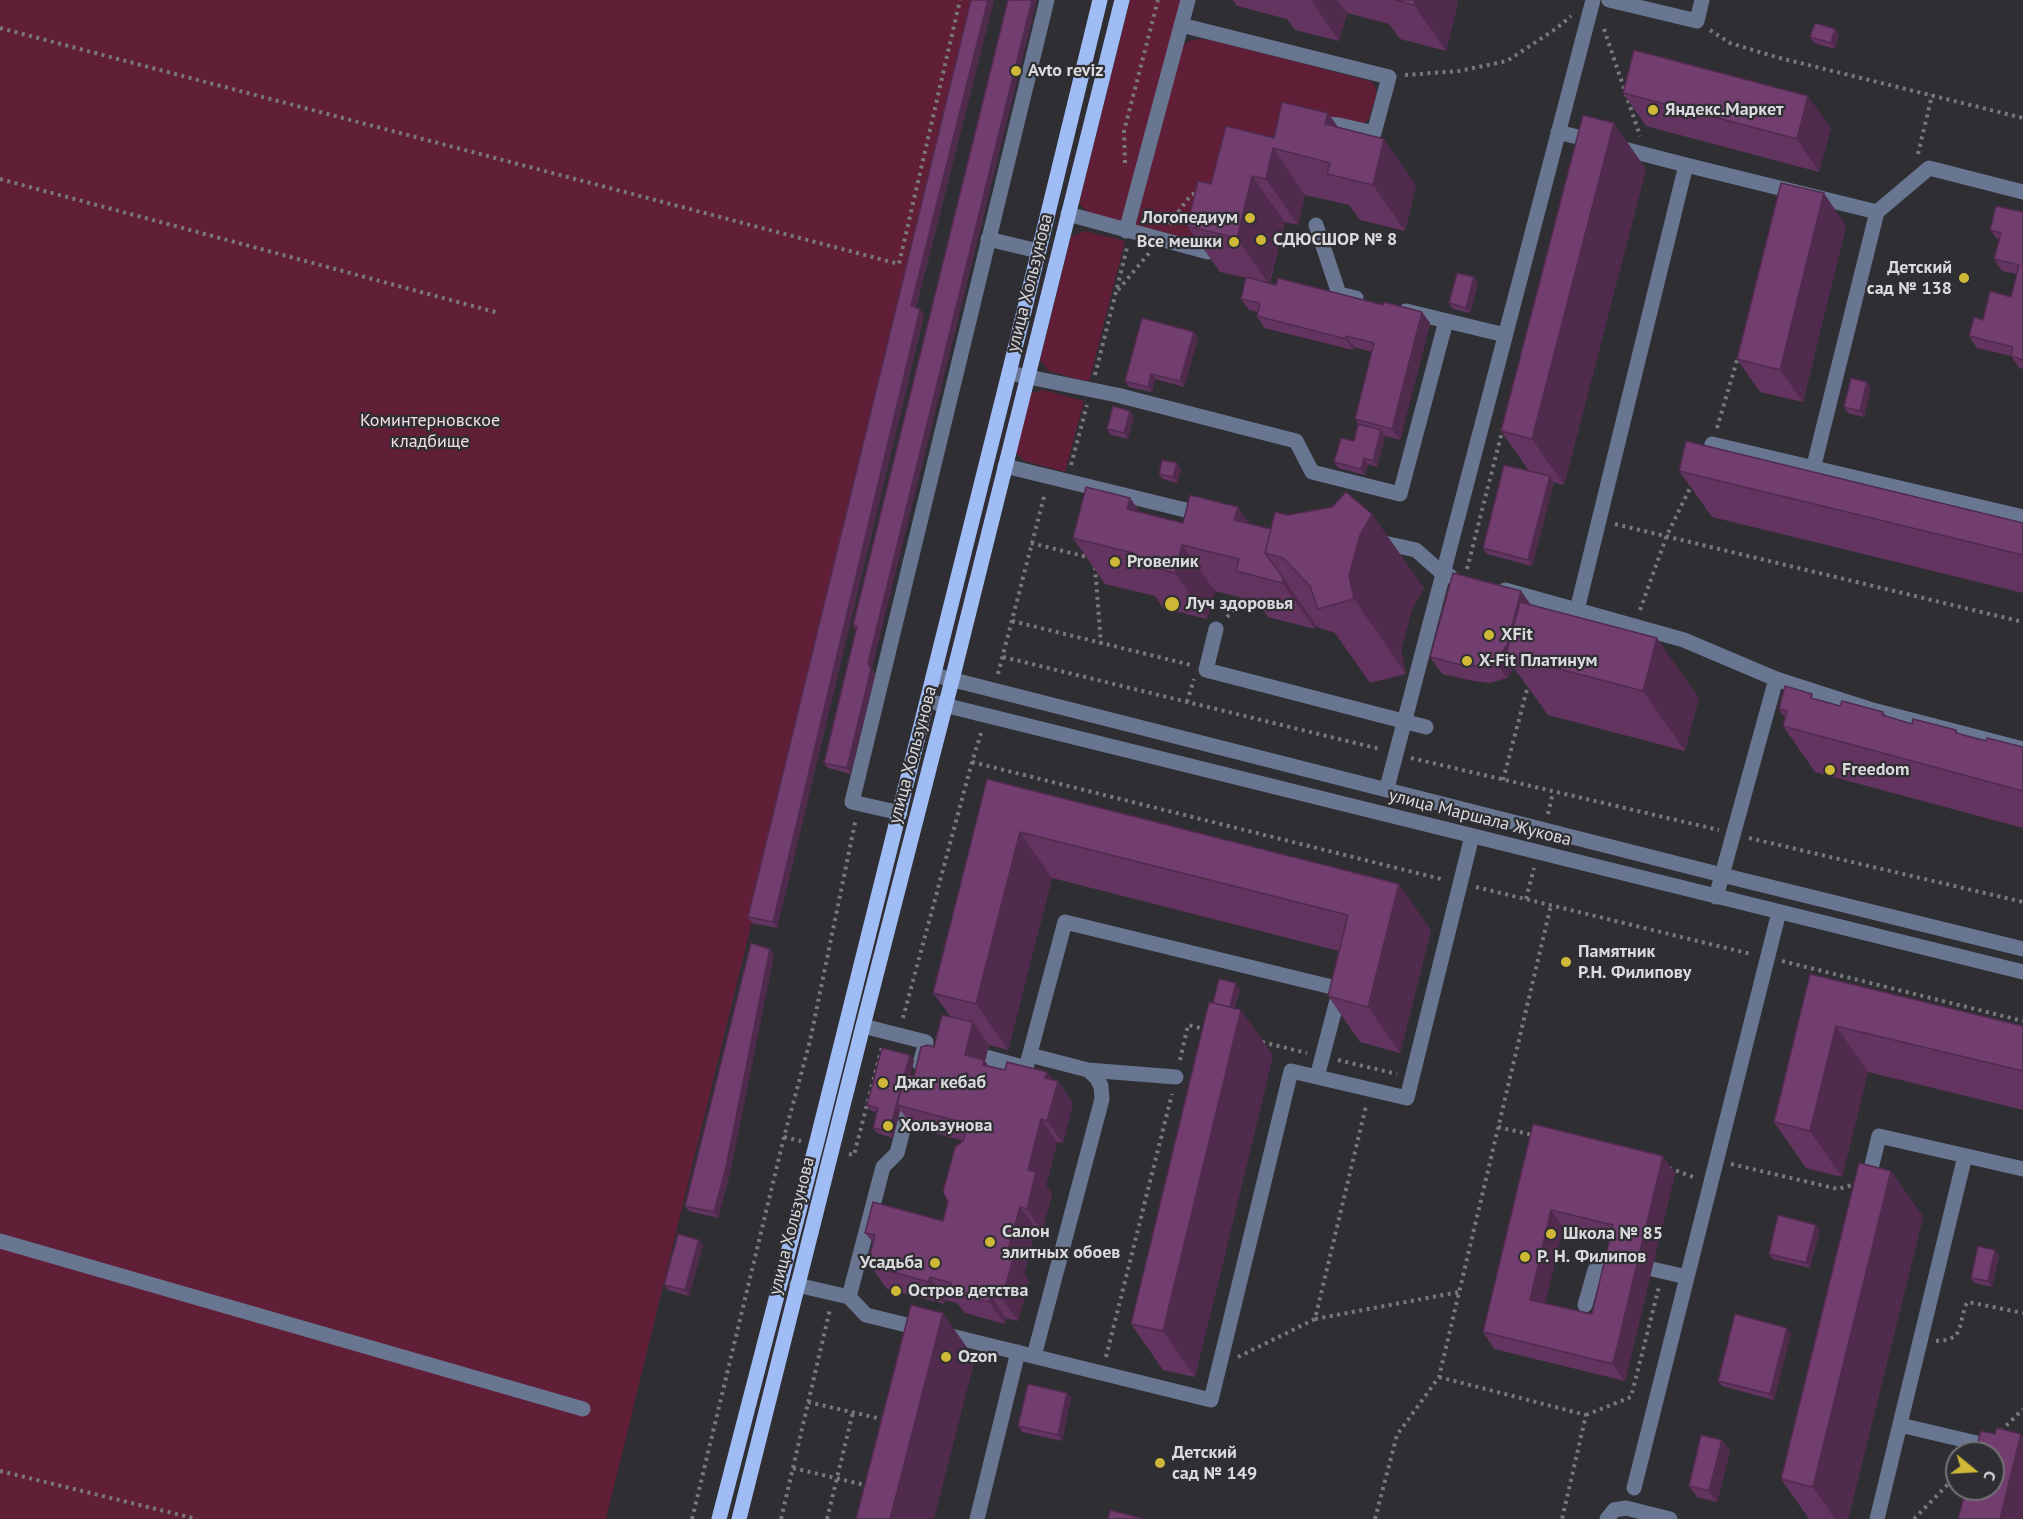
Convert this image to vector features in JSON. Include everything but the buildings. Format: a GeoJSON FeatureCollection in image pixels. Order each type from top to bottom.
{"type":"FeatureCollection","features":[{"type":"Feature","properties":{"kind":"main road","name":"улица Хользунова"},"geometry":{"type":"LineString","coordinates":[[718,1519],[900,813],[1100,0]]}},
{"type":"Feature","properties":{"kind":"main road","name":"улица Хользунова"},"geometry":{"type":"LineString","coordinates":[[739,1519],[1122,0]]}},
{"type":"Feature","properties":{"kind":"street"},"geometry":{"type":"LineString","coordinates":[[900,813],[852,802],[1047,0]]}},
{"type":"Feature","properties":{"kind":"street"},"geometry":{"type":"LineString","coordinates":[[1126,231],[1188,0]]}},
{"type":"Feature","properties":{"kind":"street"},"geometry":{"type":"LineString","coordinates":[[1387,788],[1593,0]]}},
{"type":"Feature","properties":{"kind":"street"},"geometry":{"type":"LineString","coordinates":[[1609,0],[1697,21],[1702,0]]}},
{"type":"Feature","properties":{"kind":"street"},"geometry":{"type":"LineString","coordinates":[[1182,25],[1389,76],[1374,133],[1339,124],[1311,122],[1300,127]]}},
{"type":"Feature","properties":{"kind":"street"},"geometry":{"type":"LineString","coordinates":[[1558,132],[1877,212]]}},
{"type":"Feature","properties":{"kind":"street"},"geometry":{"type":"LineString","coordinates":[[1577,610],[1686,165]]}},
{"type":"Feature","properties":{"kind":"street"},"geometry":{"type":"LineString","coordinates":[[1814,469],[1877,212],[1929,168],[2023,192]]}},
{"type":"Feature","properties":{"kind":"street"},"geometry":{"type":"LineString","coordinates":[[1068,214],[1208,252],[1216,219]]}},
{"type":"Feature","properties":{"kind":"street"},"geometry":{"type":"LineString","coordinates":[[1316,225],[1339,294],[1371,302]]}},
{"type":"Feature","properties":{"kind":"street"},"geometry":{"type":"LineString","coordinates":[[988,239],[1038,251]]}},
{"type":"Feature","properties":{"kind":"street"},"geometry":{"type":"LineString","coordinates":[[1393,307],[1505,335]]}},
{"type":"Feature","properties":{"kind":"street"},"geometry":{"type":"LineString","coordinates":[[1009,373],[1117,395],[1296,441],[1312,472],[1400,494],[1446,321]]}},
{"type":"Feature","properties":{"kind":"street"},"geometry":{"type":"LineString","coordinates":[[1712,444],[2023,517]]}},
{"type":"Feature","properties":{"kind":"street"},"geometry":{"type":"LineString","coordinates":[[1005,466],[1223,520]]}},
{"type":"Feature","properties":{"kind":"street"},"geometry":{"type":"LineString","coordinates":[[1360,554],[1380,542],[1416,550],[1443,574],[1464,579]]}},
{"type":"Feature","properties":{"kind":"street"},"geometry":{"type":"LineString","coordinates":[[1493,587],[1683,640],[1776,679],[1869,709],[2023,749]]}},
{"type":"Feature","properties":{"kind":"street"},"geometry":{"type":"LineString","coordinates":[[1216,629],[1202,668],[1426,727]]}},
{"type":"Feature","properties":{"kind":"street","name":"улица Маршала Жукова"},"geometry":{"type":"LineString","coordinates":[[934,675],[2023,949]]}},
{"type":"Feature","properties":{"kind":"street"},"geometry":{"type":"LineString","coordinates":[[1716,897],[1776,679]]}},
{"type":"Feature","properties":{"kind":"street","name":"улица Маршала Жукова"},"geometry":{"type":"LineString","coordinates":[[928,701],[2023,972]]}},
{"type":"Feature","properties":{"kind":"street"},"geometry":{"type":"LineString","coordinates":[[797,1285],[841,1295],[866,1315],[1211,1400],[1291,1071],[1407,1098],[1472,836]]}},
{"type":"Feature","properties":{"kind":"street"},"geometry":{"type":"LineString","coordinates":[[1634,1488],[1779,912]]}},
{"type":"Feature","properties":{"kind":"street"},"geometry":{"type":"LineString","coordinates":[[986,1057],[1026,1068],[1065,922],[1340,989],[1317,1077]]}},
{"type":"Feature","properties":{"kind":"street"},"geometry":{"type":"LineString","coordinates":[[862,1026],[945,1047]]}},
{"type":"Feature","properties":{"kind":"street"},"geometry":{"type":"LineString","coordinates":[[841,1295],[884,1167],[897,1153],[926,1042]]}},
{"type":"Feature","properties":{"kind":"street"},"geometry":{"type":"LineString","coordinates":[[1030,1055],[1088,1070],[1176,1077]]}},
{"type":"Feature","properties":{"kind":"street"},"geometry":{"type":"LineString","coordinates":[[1034,1356],[1102,1099],[1101,1086],[1088,1070]]}},
{"type":"Feature","properties":{"kind":"street"},"geometry":{"type":"LineString","coordinates":[[1868,1181],[1879,1136],[2023,1169]]}},
{"type":"Feature","properties":{"kind":"street"},"geometry":{"type":"LineString","coordinates":[[1877,1519],[1965,1156]]}},
{"type":"Feature","properties":{"kind":"street"},"geometry":{"type":"LineString","coordinates":[[0,1241],[583,1409]]}},
{"type":"Feature","properties":{"kind":"street"},"geometry":{"type":"LineString","coordinates":[[1586,1305],[1595,1270],[1620,1261]]}},
{"type":"Feature","properties":{"kind":"street"},"geometry":{"type":"LineString","coordinates":[[1658,1270],[1687,1277]]}},
{"type":"Feature","properties":{"kind":"street"},"geometry":{"type":"LineString","coordinates":[[977,1519],[1018,1352]]}},
{"type":"Feature","properties":{"kind":"street"},"geometry":{"type":"LineString","coordinates":[[1900,1425],[1969,1441]]}},
{"type":"Feature","properties":{"kind":"street"},"geometry":{"type":"LineString","coordinates":[[2005,1450],[2023,1454]]}},
{"type":"Feature","properties":{"kind":"street"},"geometry":{"type":"LineString","coordinates":[[1607,1519],[1614,1510],[1626,1508],[1670,1519]]}},
{"type":"Feature","properties":{"kind":"path"},"geometry":{"type":"LineString","coordinates":[[0,28],[899,264],[960,0]]}},
{"type":"Feature","properties":{"kind":"path"},"geometry":{"type":"LineString","coordinates":[[1389,76],[1459,71],[1507,61],[1557,28],[1573,14]]}},
{"type":"Feature","properties":{"kind":"path"},"geometry":{"type":"LineString","coordinates":[[1697,21],[1730,43],[1776,57],[2023,118]]}},
{"type":"Feature","properties":{"kind":"path"},"geometry":{"type":"LineString","coordinates":[[1604,27],[1646,155]]}},
{"type":"Feature","properties":{"kind":"path"},"geometry":{"type":"LineString","coordinates":[[1910,184],[1932,95]]}},
{"type":"Feature","properties":{"kind":"path"},"geometry":{"type":"LineString","coordinates":[[0,179],[499,313]]}},
{"type":"Feature","properties":{"kind":"path"},"geometry":{"type":"LineString","coordinates":[[1712,444],[1739,356]]}},
{"type":"Feature","properties":{"kind":"path"},"geometry":{"type":"LineString","coordinates":[[1634,626],[1667,536],[1697,475]]}},
{"type":"Feature","properties":{"kind":"path"},"geometry":{"type":"LineString","coordinates":[[994,690],[1049,477]]}},
{"type":"Feature","properties":{"kind":"path"},"geometry":{"type":"LineString","coordinates":[[1599,520],[2023,622]]}},
{"type":"Feature","properties":{"kind":"path"},"geometry":{"type":"LineString","coordinates":[[1031,543],[1095,559]]}},
{"type":"Feature","properties":{"kind":"path"},"geometry":{"type":"LineString","coordinates":[[1094,548],[1101,644]]}},
{"type":"Feature","properties":{"kind":"path"},"geometry":{"type":"LineString","coordinates":[[1216,629],[1244,598]]}},
{"type":"Feature","properties":{"kind":"path"},"geometry":{"type":"LineString","coordinates":[[1012,621],[1202,668],[1187,702]]}},
{"type":"Feature","properties":{"kind":"path"},"geometry":{"type":"LineString","coordinates":[[1003,657],[1503,780],[2023,902]]}},
{"type":"Feature","properties":{"kind":"path"},"geometry":{"type":"LineString","coordinates":[[1503,780],[1530,680]]}},
{"type":"Feature","properties":{"kind":"path"},"geometry":{"type":"LineString","coordinates":[[899,1035],[972,762],[987,715]]}},
{"type":"Feature","properties":{"kind":"path"},"geometry":{"type":"LineString","coordinates":[[972,762],[2023,1021]]}},
{"type":"Feature","properties":{"kind":"path"},"geometry":{"type":"LineString","coordinates":[[692,1519],[784,1137],[810,1041],[859,803]]}},
{"type":"Feature","properties":{"kind":"path"},"geometry":{"type":"LineString","coordinates":[[1375,1519],[1397,1435],[1439,1377],[1551,905]]}},
{"type":"Feature","properties":{"kind":"path"},"geometry":{"type":"LineString","coordinates":[[1102,1373],[1188,1025],[1211,1031]]}},
{"type":"Feature","properties":{"kind":"path"},"geometry":{"type":"LineString","coordinates":[[1255,1041],[1399,1074]]}},
{"type":"Feature","properties":{"kind":"path"},"geometry":{"type":"LineString","coordinates":[[873,1081],[879,1082]]}},
{"type":"Feature","properties":{"kind":"path"},"geometry":{"type":"LineString","coordinates":[[1315,1319],[1369,1089]]}},
{"type":"Feature","properties":{"kind":"path"},"geometry":{"type":"LineString","coordinates":[[1498,1127],[1542,1137]]}},
{"type":"Feature","properties":{"kind":"path"},"geometry":{"type":"LineString","coordinates":[[1716,1161],[1838,1189],[1868,1181]]}},
{"type":"Feature","properties":{"kind":"path"},"geometry":{"type":"LineString","coordinates":[[1663,1167],[1711,1183]]}},
{"type":"Feature","properties":{"kind":"path"},"geometry":{"type":"LineString","coordinates":[[1439,1377],[1586,1414],[1631,1397],[1658,1270]]}},
{"type":"Feature","properties":{"kind":"path"},"geometry":{"type":"LineString","coordinates":[[1219,1366],[1315,1319],[1459,1292]]}},
{"type":"Feature","properties":{"kind":"path"},"geometry":{"type":"LineString","coordinates":[[781,1519],[808,1402],[841,1295]]}},
{"type":"Feature","properties":{"kind":"path"},"geometry":{"type":"LineString","coordinates":[[1920,1342],[1947,1340],[1956,1336],[1968,1302],[2023,1313]]}},
{"type":"Feature","properties":{"kind":"path"},"geometry":{"type":"LineString","coordinates":[[808,1402],[895,1422]]}},
{"type":"Feature","properties":{"kind":"path"},"geometry":{"type":"LineString","coordinates":[[1990,1441],[2023,1409]]}},
{"type":"Feature","properties":{"kind":"path"},"geometry":{"type":"LineString","coordinates":[[827,1519],[853,1412]]}},
{"type":"Feature","properties":{"kind":"path"},"geometry":{"type":"LineString","coordinates":[[1562,1519],[1586,1414]]}},
{"type":"Feature","properties":{"kind":"path"},"geometry":{"type":"LineString","coordinates":[[793,1468],[878,1488]]}},
{"type":"Feature","properties":{"kind":"path"},"geometry":{"type":"LineString","coordinates":[[0,1471],[197,1519]]}},
{"type":"Feature","properties":{"kind":"path"},"geometry":{"type":"LineString","coordinates":[[1914,1519],[1945,1487]]}},
{"type":"Feature","properties":{"kind":"green space","name":"Коминтерновское кладбище"},"geometry":{"type":"Polygon","coordinates":[[[0,0],[977,0],[606,1519],[0,1519],[0,0]]]}},
{"type":"Feature","properties":{"kind":"green space"},"geometry":{"type":"Polygon","coordinates":[[[1130,0],[1181,0],[1122,222],[1089,214],[1079,203],[1130,0]]]}},
{"type":"Feature","properties":{"kind":"green space"},"geometry":{"type":"Polygon","coordinates":[[[1200,39],[1370,81],[1377,92],[1366,122],[1360,124],[1305,118],[1235,156],[1203,243],[1134,225],[1181,48],[1189,41],[1200,39]]]}},
{"type":"Feature","properties":{"kind":"green space"},"geometry":{"type":"Polygon","coordinates":[[[1085,231],[1125,241],[1089,382],[1049,371],[1040,360],[1071,237],[1085,231]]]}},
{"type":"Feature","properties":{"kind":"green space"},"geometry":{"type":"Polygon","coordinates":[[[1043,390],[1084,401],[1065,472],[1025,461],[1016,453],[1031,393],[1043,390]]]}},
{"type":"Feature","properties":{"kind":"place","name":"Avto reviz"},"geometry":{"type":"Point","coordinates":[1016,71]}},
{"type":"Feature","properties":{"kind":"place","name":"Яндекс.Маркет"},"geometry":{"type":"Point","coordinates":[1653,110]}},
{"type":"Feature","properties":{"kind":"place","name":"Логопедиум"},"geometry":{"type":"Point","coordinates":[1250,218]}},
{"type":"Feature","properties":{"kind":"place","name":"СДЮСШОР № 8"},"geometry":{"type":"Point","coordinates":[1261,240]}},
{"type":"Feature","properties":{"kind":"place","name":"Все мешки"},"geometry":{"type":"Point","coordinates":[1234,242]}},
{"type":"Feature","properties":{"kind":"place","name":"Детский сад № 138"},"geometry":{"type":"Point","coordinates":[1964,278]}},
{"type":"Feature","properties":{"kind":"place","name":"Proвелик"},"geometry":{"type":"Point","coordinates":[1115,562]}},
{"type":"Feature","properties":{"kind":"place","name":"Луч здоровья"},"geometry":{"type":"Point","coordinates":[1172,604]}},
{"type":"Feature","properties":{"kind":"place","name":"XFit"},"geometry":{"type":"Point","coordinates":[1489,635]}},
{"type":"Feature","properties":{"kind":"place","name":"X-Fit Платинум"},"geometry":{"type":"Point","coordinates":[1467,661]}},
{"type":"Feature","properties":{"kind":"place","name":"Freedom"},"geometry":{"type":"Point","coordinates":[1830,770]}},
{"type":"Feature","properties":{"kind":"place","name":"Памятник Р.Н. Филипову"},"geometry":{"type":"Point","coordinates":[1566,962]}},
{"type":"Feature","properties":{"kind":"place","name":"Джаг кебаб"},"geometry":{"type":"Point","coordinates":[883,1083]}},
{"type":"Feature","properties":{"kind":"place","name":"Хользунова"},"geometry":{"type":"Point","coordinates":[888,1126]}},
{"type":"Feature","properties":{"kind":"place","name":"Школа № 85"},"geometry":{"type":"Point","coordinates":[1551,1234]}},
{"type":"Feature","properties":{"kind":"place","name":"Салон элитных обоев"},"geometry":{"type":"Point","coordinates":[990,1242]}},
{"type":"Feature","properties":{"kind":"place","name":"Р. Н. Филипов"},"geometry":{"type":"Point","coordinates":[1525,1257]}},
{"type":"Feature","properties":{"kind":"place","name":"Усадьба"},"geometry":{"type":"Point","coordinates":[935,1263]}},
{"type":"Feature","properties":{"kind":"place","name":"Остров детства"},"geometry":{"type":"Point","coordinates":[896,1291]}},
{"type":"Feature","properties":{"kind":"place","name":"Ozon"},"geometry":{"type":"Point","coordinates":[946,1357]}},
{"type":"Feature","properties":{"kind":"place","name":"Детский сад № 149"},"geometry":{"type":"Point","coordinates":[1160,1463]}}]}
